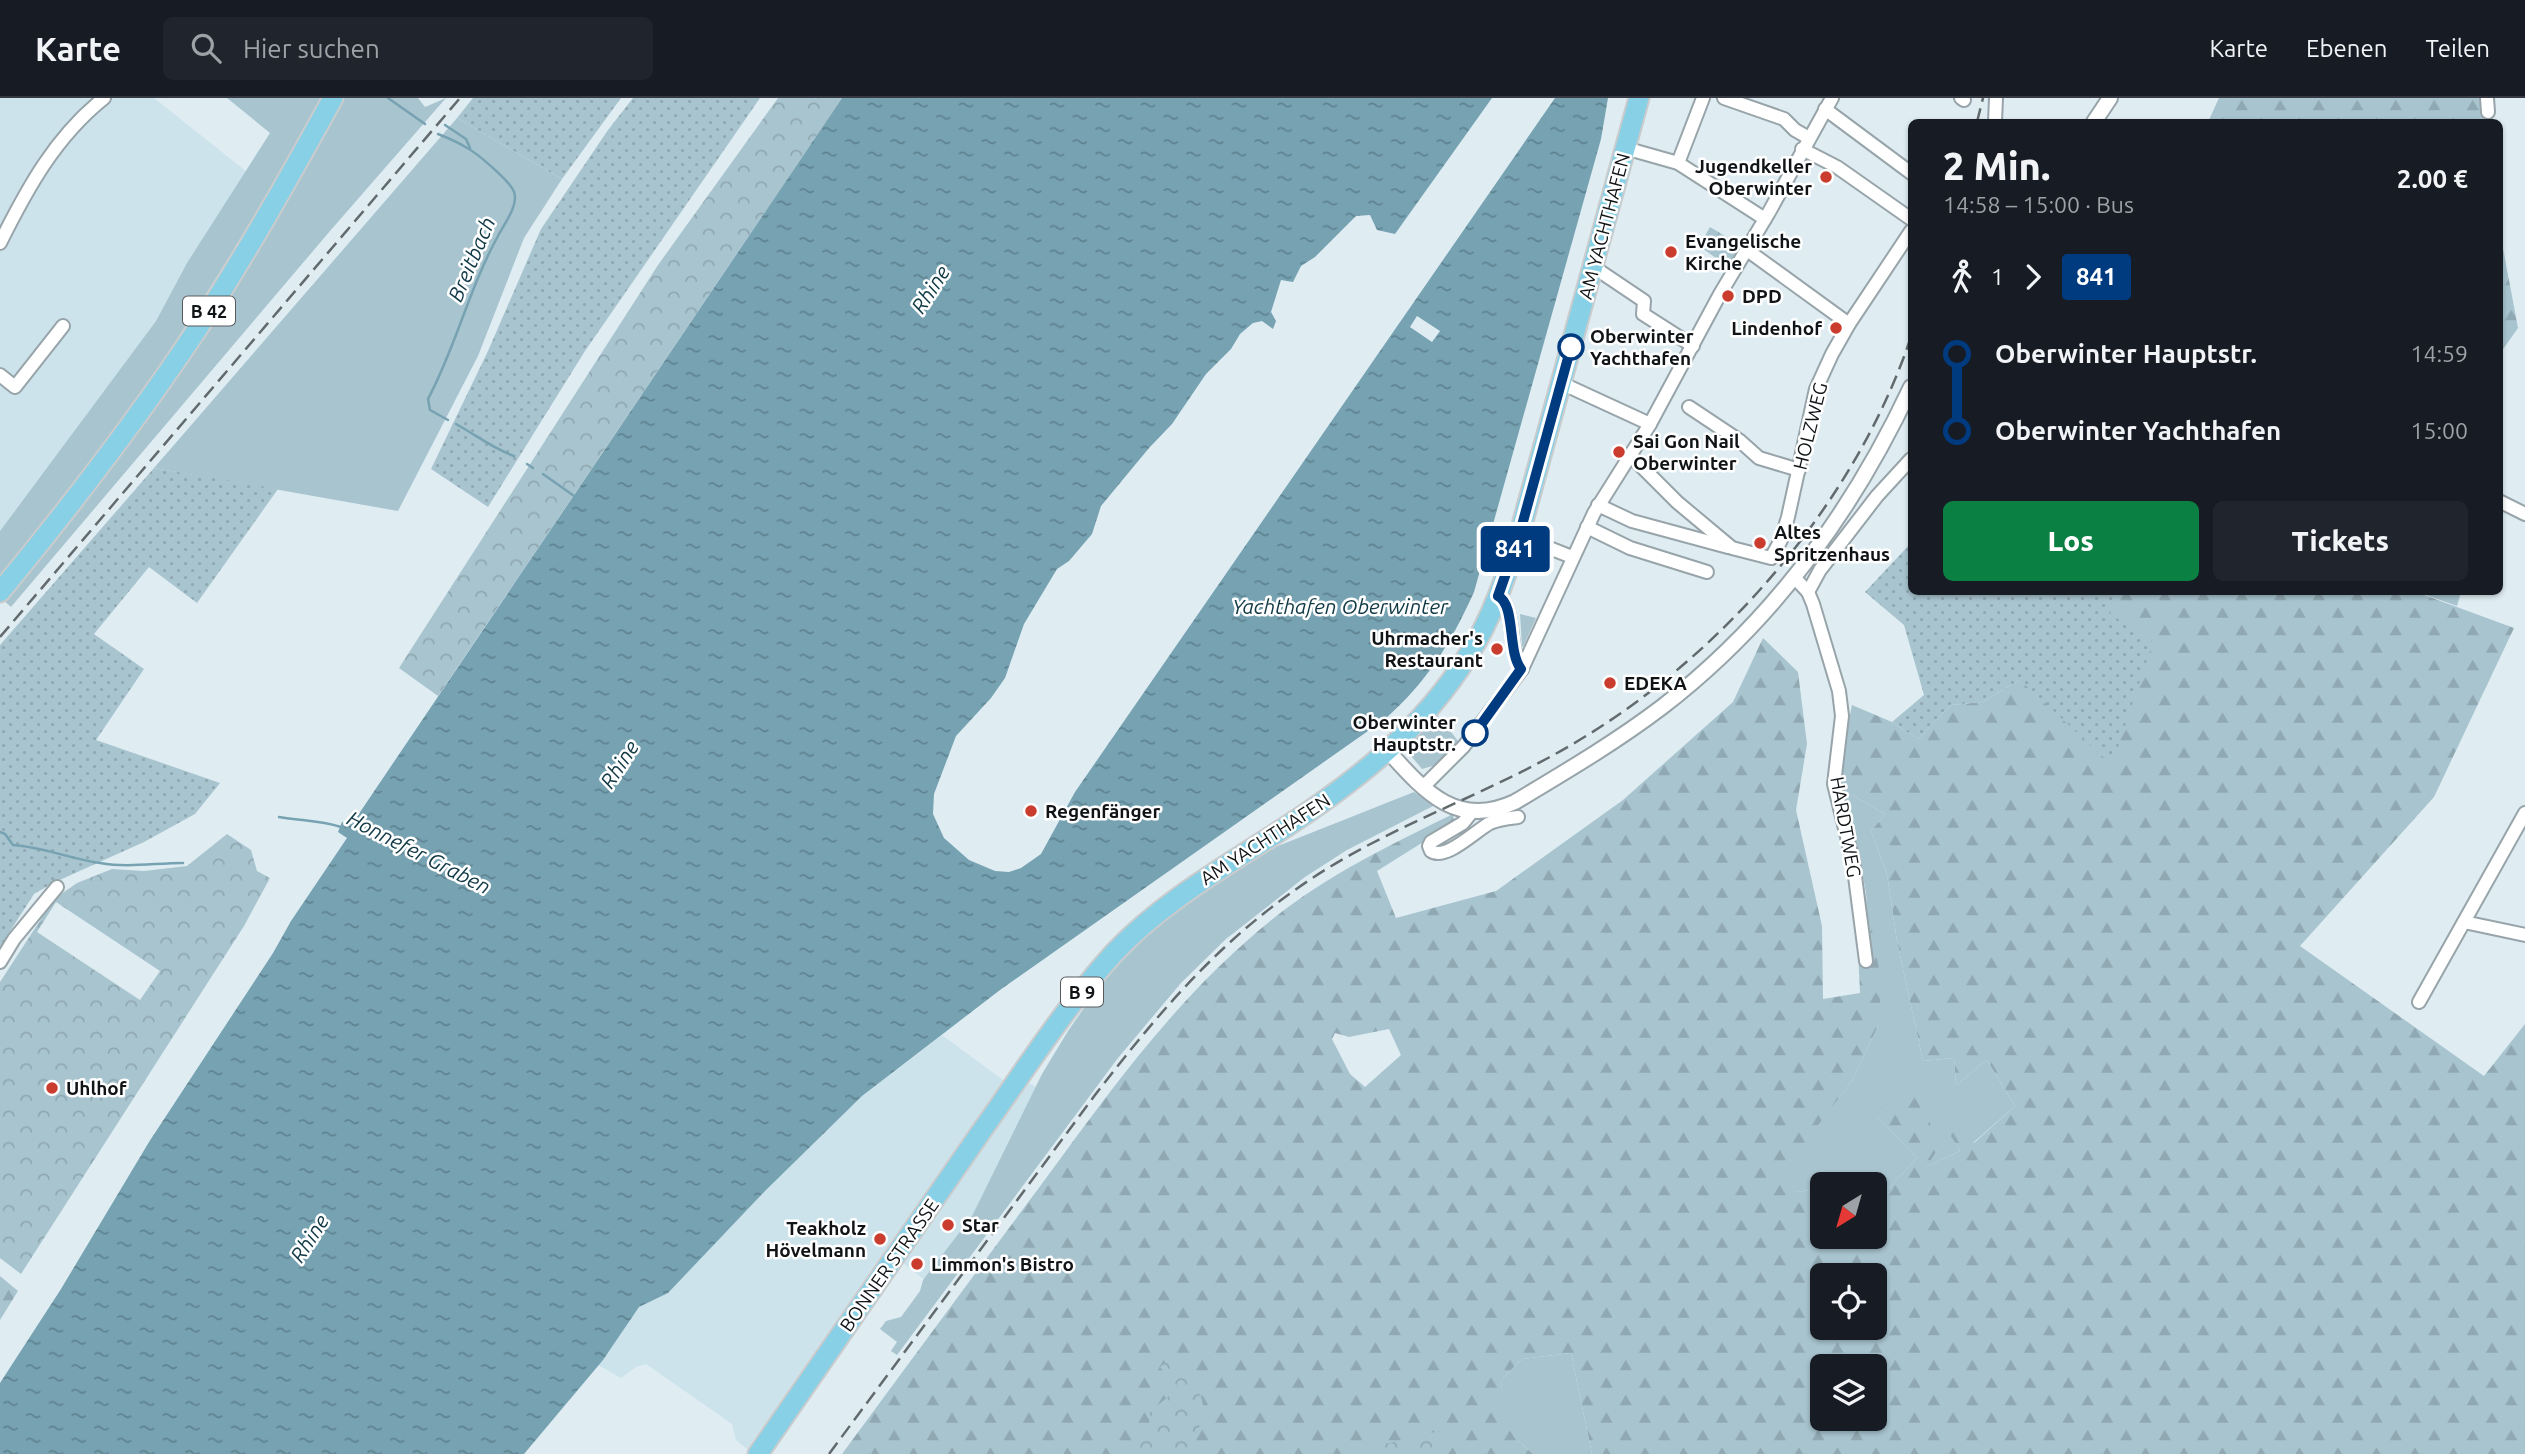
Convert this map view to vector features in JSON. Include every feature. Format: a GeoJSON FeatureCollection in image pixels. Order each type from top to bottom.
{"type":"FeatureCollection","features":[{"type":"Feature","properties":{"kind":"main road","name":"B 42"},"geometry":{"type":"LineString","coordinates":[[0,592],[66,513],[198,328],[272,208],[333,98]]}},
{"type":"Feature","properties":{"kind":"main road","name":"AM YACHTHAFEN"},"geometry":{"type":"LineString","coordinates":[[1021,1075],[1097,973],[1152,917],[1185,892],[1361,775],[1388,751],[1430,706],[1469,654],[1498,596],[1519,536],[1639,98]]}},
{"type":"Feature","properties":{"kind":"main road","name":"BONNER STRASSE"},"geometry":{"type":"LineString","coordinates":[[758,1454],[1021,1075]]}},
{"type":"Feature","properties":{"kind":"street"},"geometry":{"type":"LineString","coordinates":[[0,243],[37,172],[68,132],[104,98]]}},
{"type":"Feature","properties":{"kind":"street"},"geometry":{"type":"LineString","coordinates":[[1678,163],[1703,98]]}},
{"type":"Feature","properties":{"kind":"street"},"geometry":{"type":"LineString","coordinates":[[1724,98],[1784,119],[1806,144],[1908,217]]}},
{"type":"Feature","properties":{"kind":"street"},"geometry":{"type":"LineString","coordinates":[[1995,119],[1996,98]]}},
{"type":"Feature","properties":{"kind":"street"},"geometry":{"type":"LineString","coordinates":[[2096,119],[2110,98]]}},
{"type":"Feature","properties":{"kind":"street"},"geometry":{"type":"LineString","coordinates":[[2487,98],[2488,112]]}},
{"type":"Feature","properties":{"kind":"street"},"geometry":{"type":"LineString","coordinates":[[1423,787],[1471,738],[1521,669],[1598,505],[1632,457],[1720,294],[1806,144],[1825,102],[1908,171]]}},
{"type":"Feature","properties":{"kind":"street"},"geometry":{"type":"LineString","coordinates":[[1625,148],[1678,163],[1765,219]]}},
{"type":"Feature","properties":{"kind":"street","name":"HOLZWEG"},"geometry":{"type":"LineString","coordinates":[[1732,548],[1771,558],[1781,540],[1816,389],[1849,324],[1908,236]]}},
{"type":"Feature","properties":{"kind":"street"},"geometry":{"type":"LineString","coordinates":[[1747,250],[1849,324]]}},
{"type":"Feature","properties":{"kind":"street"},"geometry":{"type":"LineString","coordinates":[[1592,267],[1644,301],[1643,314],[1690,350]]}},
{"type":"Feature","properties":{"kind":"street"},"geometry":{"type":"LineString","coordinates":[[0,375],[15,387],[63,326]]}},
{"type":"Feature","properties":{"kind":"street"},"geometry":{"type":"LineString","coordinates":[[1561,383],[1650,424]]}},
{"type":"Feature","properties":{"kind":"street"},"geometry":{"type":"LineString","coordinates":[[1388,751],[1423,787],[1455,809],[1471,813],[1500,809],[1566,771],[1661,707],[1730,648],[1794,577],[1861,483],[1908,393]]}},
{"type":"Feature","properties":{"kind":"street"},"geometry":{"type":"LineString","coordinates":[[1689,407],[1740,441],[1759,458],[1799,470]]}},
{"type":"Feature","properties":{"kind":"street"},"geometry":{"type":"LineString","coordinates":[[1632,457],[1676,502],[1732,548]]}},
{"type":"Feature","properties":{"kind":"street"},"geometry":{"type":"LineString","coordinates":[[1808,592],[1820,570],[1877,496],[1908,462]]}},
{"type":"Feature","properties":{"kind":"street"},"geometry":{"type":"LineString","coordinates":[[2503,503],[2525,514]]}},
{"type":"Feature","properties":{"kind":"street"},"geometry":{"type":"LineString","coordinates":[[1598,505],[1632,521],[1732,548]]}},
{"type":"Feature","properties":{"kind":"street"},"geometry":{"type":"LineString","coordinates":[[1587,527],[1630,548],[1707,572]]}},
{"type":"Feature","properties":{"kind":"street"},"geometry":{"type":"LineString","coordinates":[[1519,536],[1572,557]]}},
{"type":"Feature","properties":{"kind":"street","name":"HARDTWEG"},"geometry":{"type":"LineString","coordinates":[[1794,577],[1808,592],[1839,691],[1842,716],[1834,784],[1853,862],[1866,961]]}},
{"type":"Feature","properties":{"kind":"street"},"geometry":{"type":"LineString","coordinates":[[1498,596],[1506,603],[1514,652],[1521,669]]}},
{"type":"Feature","properties":{"kind":"street"},"geometry":{"type":"LineString","coordinates":[[1471,813],[1463,823],[1431,842],[1431,851],[1440,855],[1449,852],[1494,821],[1518,817]]}},
{"type":"Feature","properties":{"kind":"street"},"geometry":{"type":"LineString","coordinates":[[2418,1002],[2525,813]]}},
{"type":"Feature","properties":{"kind":"street"},"geometry":{"type":"LineString","coordinates":[[0,962],[14,939],[57,887]]}},
{"type":"Feature","properties":{"kind":"street"},"geometry":{"type":"LineString","coordinates":[[2464,922],[2525,935]]}},
{"type":"Feature","properties":{"kind":"shaded area"},"geometry":{"type":"Polygon","coordinates":[[[0,98],[154,98],[247,172],[187,263],[156,321],[0,531],[0,98]]]}},
{"type":"Feature","properties":{"kind":"shaded area"},"geometry":{"type":"Polygon","coordinates":[[[942,1035],[1003,1080],[747,1449],[736,1440],[732,1424],[646,1364],[636,1367],[621,1378],[598,1365],[639,1307],[668,1293],[763,1193],[862,1096],[942,1035]]]}},
{"type":"Feature","properties":{"kind":"shaded area"},"geometry":{"type":"Polygon","coordinates":[[[1029,1083],[1036,1087],[972,1216],[925,1279],[922,1278],[903,1263],[1029,1083]]]}},
{"type":"Feature","properties":{"kind":"green space"},"geometry":{"type":"Polygon","coordinates":[[[227,98],[322,98],[250,223],[173,346],[90,464],[0,577],[0,531],[156,321],[187,263],[270,133],[227,98]]]}},
{"type":"Feature","properties":{"kind":"green space"},"geometry":{"type":"Polygon","coordinates":[[[343,98],[418,98],[425,107],[446,98],[11,607],[2,599],[319,142],[343,98]]]}},
{"type":"Feature","properties":{"kind":"green space"},"geometry":{"type":"Polygon","coordinates":[[[473,98],[621,98],[562,179],[457,118],[473,98]]]}},
{"type":"Feature","properties":{"kind":"green space"},"geometry":{"type":"Polygon","coordinates":[[[633,98],[760,98],[585,351],[488,507],[431,469],[488,351],[541,229],[633,98]]]}},
{"type":"Feature","properties":{"kind":"green space"},"geometry":{"type":"Polygon","coordinates":[[[778,98],[842,98],[438,696],[399,668],[658,265],[778,98]]]}},
{"type":"Feature","properties":{"kind":"green space"},"geometry":{"type":"Polygon","coordinates":[[[2219,98],[2480,98],[2484,119],[2209,119],[2219,98]]]}},
{"type":"Feature","properties":{"kind":"green space"},"geometry":{"type":"Polygon","coordinates":[[[457,118],[562,179],[524,238],[478,356],[398,511],[154,468],[457,118]]]}},
{"type":"Feature","properties":{"kind":"green space"},"geometry":{"type":"Polygon","coordinates":[[[1710,227],[1742,246],[1730,268],[1699,246],[1710,227]]]}},
{"type":"Feature","properties":{"kind":"green space"},"geometry":{"type":"Polygon","coordinates":[[[2503,248],[2518,328],[2503,349],[2503,248]]]}},
{"type":"Feature","properties":{"kind":"green space"},"geometry":{"type":"Polygon","coordinates":[[[154,468],[278,489],[197,603],[149,567],[94,634],[144,669],[96,740],[220,783],[195,814],[144,842],[34,894],[0,947],[0,645],[154,468]]]}},
{"type":"Feature","properties":{"kind":"green space"},"geometry":{"type":"Polygon","coordinates":[[[1908,546],[1908,595],[2117,595],[2109,613],[2153,642],[2112,765],[2020,680],[1982,702],[1951,705],[1918,739],[1892,722],[1924,695],[1904,625],[1865,592],[1908,546]]]}},
{"type":"Feature","properties":{"kind":"green space"},"geometry":{"type":"Polygon","coordinates":[[[2117,595],[2424,595],[2514,628],[2434,797],[2300,946],[2484,1076],[2525,1024],[2525,1454],[1592,1454],[1571,1353],[1522,1359],[1502,1379],[1500,1417],[1516,1439],[1533,1454],[842,1454],[1148,1044],[1207,978],[1239,948],[1274,918],[1316,888],[1383,849],[1453,814],[1452,824],[1377,871],[1396,918],[1496,891],[1623,800],[1733,702],[1763,638],[1798,672],[1807,744],[1796,810],[1822,926],[1823,999],[1860,993],[1856,907],[1834,815],[1842,785],[1842,753],[1852,705],[1892,722],[1918,739],[1951,705],[1982,702],[2020,680],[2108,613],[2117,595]],[[1847,792],[1881,980],[1879,1024],[1852,1081],[1782,1172],[1797,1192],[1810,1190],[1810,1250],[1887,1249],[1887,1190],[1917,1158],[1876,1115],[1888,1098],[1923,1095],[1937,1151],[1926,1167],[1960,1151],[1938,1115],[1974,1143],[2015,1106],[1987,1060],[1956,1085],[1954,1058],[1923,1061],[1897,941],[1887,874],[1871,831],[1885,814],[1847,792]],[[1389,1029],[1349,1037],[1335,1033],[1332,1039],[1350,1074],[1365,1087],[1401,1055],[1389,1029]]]}},
{"type":"Feature","properties":{"kind":"green space"},"geometry":{"type":"Polygon","coordinates":[[[2426,595],[2460,595],[2457,606],[2426,595]]]}},
{"type":"Feature","properties":{"kind":"green space"},"geometry":{"type":"Polygon","coordinates":[[[1520,614],[1536,618],[1523,647],[1522,646],[1520,614]]]}},
{"type":"Feature","properties":{"kind":"green space"},"geometry":{"type":"Polygon","coordinates":[[[1436,713],[1458,741],[1436,765],[1422,769],[1412,757],[1409,748],[1436,713]]]}},
{"type":"Feature","properties":{"kind":"green space"},"geometry":{"type":"Polygon","coordinates":[[[1414,792],[1435,805],[1347,850],[1305,877],[1226,939],[1181,983],[1118,1058],[897,1355],[891,1351],[897,1342],[880,1329],[886,1321],[901,1317],[920,1291],[923,1280],[972,1216],[1042,1074],[1095,992],[1122,961],[1158,925],[1200,893],[1278,846],[1414,792]]]}},
{"type":"Feature","properties":{"kind":"green space"},"geometry":{"type":"Polygon","coordinates":[[[1847,792],[1885,814],[1871,831],[1887,874],[1897,941],[1923,1061],[1954,1058],[1956,1085],[1987,1060],[2015,1106],[1973,1143],[1940,1117],[1960,1151],[1924,1168],[1937,1151],[1876,1115],[1917,1158],[1887,1190],[1887,1172],[1810,1172],[1810,1190],[1797,1192],[1781,1172],[1852,1081],[1879,1024],[1866,893],[1847,792]]]}},
{"type":"Feature","properties":{"kind":"green space"},"geometry":{"type":"Polygon","coordinates":[[[227,834],[251,850],[257,871],[270,878],[244,926],[21,1274],[0,1258],[0,982],[54,899],[77,883],[112,869],[144,871],[187,866],[227,834]],[[56,902],[37,932],[140,1000],[160,971],[56,902]]]}},
{"type":"Feature","properties":{"kind":"green space"},"geometry":{"type":"Polygon","coordinates":[[[0,1276],[18,1291],[0,1320],[0,1276]]]}},
{"type":"Feature","properties":{"kind":"green space"},"geometry":{"type":"Polygon","coordinates":[[[1571,1353],[1592,1454],[1533,1454],[1516,1439],[1499,1417],[1502,1379],[1522,1359],[1571,1353]]]}},
{"type":"Feature","properties":{"kind":"green space"},"geometry":{"type":"Polygon","coordinates":[[[1170,1359],[1193,1384],[1202,1402],[1201,1423],[1190,1454],[1120,1454],[1148,1439],[1150,1412],[1178,1388],[1160,1367],[1170,1359]]]}},
{"type":"Feature","properties":{"kind":"green space"},"geometry":{"type":"Polygon","coordinates":[[[1439,1431],[1439,1454],[1343,1454],[1352,1452],[1439,1431]]]}},
{"type":"Feature","properties":{"kind":"water"},"geometry":{"type":"Polygon","coordinates":[[[842,98],[1492,98],[1395,234],[1377,230],[1370,215],[1356,216],[1315,257],[1301,266],[1293,282],[1281,280],[1271,312],[1276,321],[1273,329],[1262,321],[1253,323],[1240,334],[1231,349],[1206,374],[1172,424],[1101,506],[1092,534],[1069,561],[1057,569],[1024,624],[1005,678],[991,698],[956,736],[934,794],[933,814],[944,838],[969,860],[995,871],[1009,872],[1021,868],[1041,854],[1075,792],[1555,98],[1608,98],[1601,139],[1474,592],[1447,645],[1426,676],[1385,719],[1000,990],[862,1096],[765,1191],[668,1293],[639,1307],[603,1360],[524,1454],[0,1454],[0,1383],[61,1289],[149,1142],[347,838],[338,832],[342,822],[352,824],[842,98]]]}},
{"type":"Feature","properties":{"kind":"pier"},"geometry":{"type":"Polygon","coordinates":[[[1417,316],[1440,331],[1432,342],[1410,327],[1417,316]]]}},
{"type":"Feature","properties":{"kind":"waterway","name":"Breitbach"},"geometry":{"type":"LineString","coordinates":[[388,98],[425,124]]}},
{"type":"Feature","properties":{"kind":"waterway"},"geometry":{"type":"LineString","coordinates":[[445,125],[466,139],[470,148]]}},
{"type":"Feature","properties":{"kind":"waterway","name":"Breitbach"},"geometry":{"type":"LineString","coordinates":[[438,134],[464,146],[485,161],[512,187],[515,197],[513,208],[479,276],[447,359],[428,399],[430,410],[448,420]]}},
{"type":"Feature","properties":{"kind":"waterway","name":"Breitbach"},"geometry":{"type":"LineString","coordinates":[[456,424],[514,456]]}},
{"type":"Feature","properties":{"kind":"waterway"},"geometry":{"type":"LineString","coordinates":[[527,464],[533,468]]}},
{"type":"Feature","properties":{"kind":"waterway","name":"Breitbach"},"geometry":{"type":"LineString","coordinates":[[543,474],[577,498]]}},
{"type":"Feature","properties":{"kind":"waterway","name":"Honnefer Graben"},"geometry":{"type":"LineString","coordinates":[[279,817],[341,827]]}},
{"type":"Feature","properties":{"kind":"waterway","name":"Honnefer Graben"},"geometry":{"type":"LineString","coordinates":[[0,832],[5,834],[13,845],[100,863],[183,863]]}},
{"type":"Feature","properties":{"kind":"railway"},"geometry":{"type":"LineString","coordinates":[[0,637],[460,98]]}},
{"type":"Feature","properties":{"kind":"railway"},"geometry":{"type":"LineString","coordinates":[[1978,119],[1983,98]]}},
{"type":"Feature","properties":{"kind":"railway"},"geometry":{"type":"LineString","coordinates":[[829,1454],[1095,1095],[1192,979],[1247,928],[1308,881],[1366,846],[1548,758],[1608,722],[1665,680],[1718,633],[1768,580],[1813,524],[1852,464],[1885,402],[1908,344]]}},
{"type":"Feature","properties":{"kind":"bus line","name":"841"},"geometry":{"type":"LineString","coordinates":[[1475,733],[1521,669],[1514,652],[1506,603],[1498,596],[1519,536],[1571,347]]}},
{"type":"Feature","properties":{"kind":"place","name":"Jugendkeller Oberwinter"},"geometry":{"type":"Point","coordinates":[1826,177]}},
{"type":"Feature","properties":{"kind":"place","name":"Evangelische Kirche"},"geometry":{"type":"Point","coordinates":[1671,252]}},
{"type":"Feature","properties":{"kind":"place","name":"DPD"},"geometry":{"type":"Point","coordinates":[1728,296]}},
{"type":"Feature","properties":{"kind":"place","name":"Lindenhof"},"geometry":{"type":"Point","coordinates":[1836,328]}},
{"type":"Feature","properties":{"kind":"place","name":"Oberwinter Yachthafen"},"geometry":{"type":"Point","coordinates":[1571,347]}},
{"type":"Feature","properties":{"kind":"place","name":"Sai Gon Nail Oberwinter"},"geometry":{"type":"Point","coordinates":[1619,452]}},
{"type":"Feature","properties":{"kind":"place","name":"Altes Spritzenhaus"},"geometry":{"type":"Point","coordinates":[1760,543]}},
{"type":"Feature","properties":{"kind":"place","name":"Uhrmacher's Restaurant"},"geometry":{"type":"Point","coordinates":[1497,649]}},
{"type":"Feature","properties":{"kind":"place","name":"EDEKA"},"geometry":{"type":"Point","coordinates":[1610,683]}},
{"type":"Feature","properties":{"kind":"place","name":"Oberwinter Hauptstr."},"geometry":{"type":"Point","coordinates":[1475,733]}},
{"type":"Feature","properties":{"kind":"place","name":"Regenfänger"},"geometry":{"type":"Point","coordinates":[1031,811]}},
{"type":"Feature","properties":{"kind":"place","name":"Uhlhof"},"geometry":{"type":"Point","coordinates":[52,1088]}},
{"type":"Feature","properties":{"kind":"place","name":"Star"},"geometry":{"type":"Point","coordinates":[948,1225]}},
{"type":"Feature","properties":{"kind":"place","name":"Teakholz Hövelmann"},"geometry":{"type":"Point","coordinates":[880,1239]}},
{"type":"Feature","properties":{"kind":"place","name":"Limmon's Bistro"},"geometry":{"type":"Point","coordinates":[917,1264]}},
{"type":"Feature","properties":{"kind":"water label","name":"Rhine"},"geometry":{"type":"Point","coordinates":[930,289]}},
{"type":"Feature","properties":{"kind":"water label","name":"Yachthafen Oberwinter"},"geometry":{"type":"Point","coordinates":[1340,606]}},
{"type":"Feature","properties":{"kind":"water label","name":"Rhine"},"geometry":{"type":"Point","coordinates":[619,764]}},
{"type":"Feature","properties":{"kind":"water label","name":"Rhine"},"geometry":{"type":"Point","coordinates":[309,1238]}}]}
